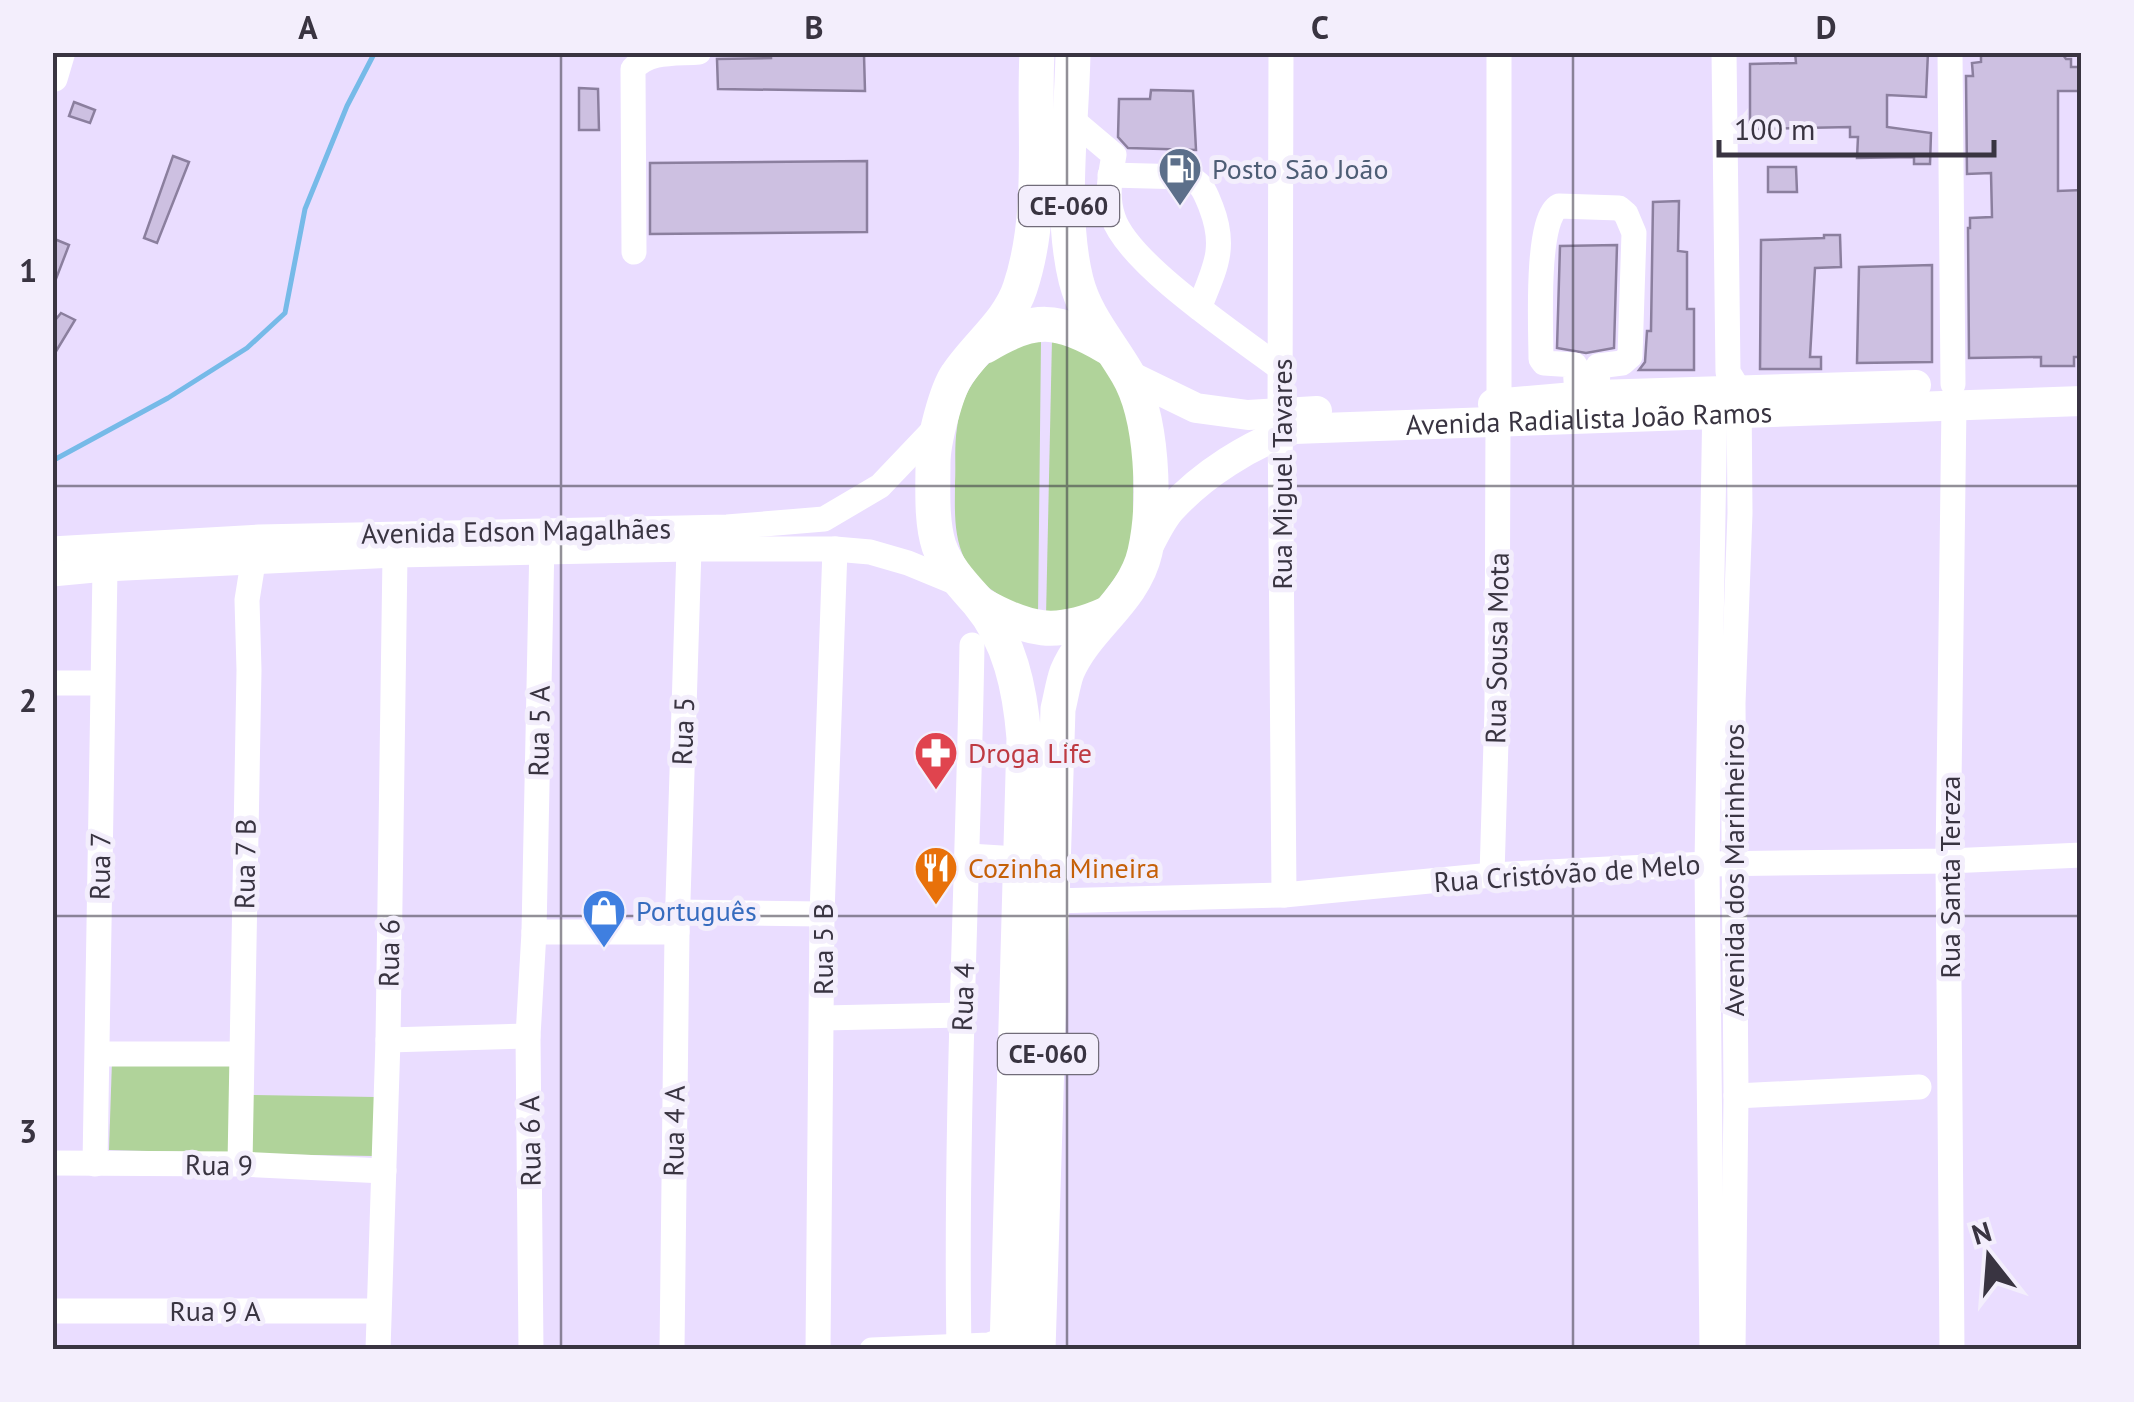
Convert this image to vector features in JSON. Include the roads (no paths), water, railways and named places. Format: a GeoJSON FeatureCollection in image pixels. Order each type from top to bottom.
{"type":"FeatureCollection","features":[{"type":"Feature","properties":{"kind":"highway","name":"CE-060"},"geometry":{"type":"LineString","coordinates":[[1028,1344],[1019,859],[1024,738],[1021,701],[1006,650],[939,547],[933,458],[956,376],[1019,292],[1033,222],[1036,52]]}},
{"type":"Feature","properties":{"kind":"highway","name":"CE-060"},"geometry":{"type":"LineString","coordinates":[[1028,1344],[1053,901],[1058,709],[1068,671],[1107,614],[1125,596],[1145,552],[1150,453],[1145,418],[1120,362],[1088,314],[1076,279],[1068,180],[1073,52]]}},
{"type":"Feature","properties":{"kind":"highway"},"geometry":{"type":"LineString","coordinates":[[980,349],[1016,328],[1048,322],[1068,326],[1120,362]]}},
{"type":"Feature","properties":{"kind":"highway"},"geometry":{"type":"LineString","coordinates":[[969,594],[1011,622],[1040,630],[1080,626],[1107,614]]}},
{"type":"Feature","properties":{"kind":"main road","name":"Avenida Radialista João Ramos"},"geometry":{"type":"LineString","coordinates":[[1120,362],[1196,408],[1312,427],[1727,396]]}},
{"type":"Feature","properties":{"kind":"main road","name":"Avenida Radialista João Ramos"},"geometry":{"type":"LineString","coordinates":[[1954,394],[2082,381]]}},
{"type":"Feature","properties":{"kind":"main road","name":"Avenida Radialista João Ramos"},"geometry":{"type":"LineString","coordinates":[[1498,412],[1587,395],[1954,394],[2082,401]]}},
{"type":"Feature","properties":{"kind":"main road","name":"Avenida Radialista João Ramos"},"geometry":{"type":"LineString","coordinates":[[1145,552],[1169,511],[1203,480],[1280,423]]}},
{"type":"Feature","properties":{"kind":"street"},"geometry":{"type":"LineString","coordinates":[[55,78],[63,52]]}},
{"type":"Feature","properties":{"kind":"street"},"geometry":{"type":"LineString","coordinates":[[634,252],[632,69],[640,60],[654,56],[699,52]]}},
{"type":"Feature","properties":{"kind":"street","name":"Rua Miguel Tavares"},"geometry":{"type":"LineString","coordinates":[[1281,52],[1284,895]]}},
{"type":"Feature","properties":{"kind":"street","name":"Rua Sousa Mota"},"geometry":{"type":"LineString","coordinates":[[1492,875],[1497,708],[1499,52]]}},
{"type":"Feature","properties":{"kind":"street"},"geometry":{"type":"LineString","coordinates":[[1724,52],[1727,396]]}},
{"type":"Feature","properties":{"kind":"street","name":"Rua Santa Tereza"},"geometry":{"type":"LineString","coordinates":[[1950,52],[1954,394],[1948,861],[1952,1350]]}},
{"type":"Feature","properties":{"kind":"street"},"geometry":{"type":"LineString","coordinates":[[1070,117],[1114,155],[1110,206],[1126,242],[1199,308],[1280,368]]}},
{"type":"Feature","properties":{"kind":"street"},"geometry":{"type":"LineString","coordinates":[[1110,175],[1187,177],[1204,188],[1219,227],[1221,244],[1199,308]]}},
{"type":"Feature","properties":{"kind":"street"},"geometry":{"type":"LineString","coordinates":[[1558,206],[1619,208],[1634,233],[1630,356],[1622,364],[1598,366],[1587,395],[1575,364],[1544,363],[1541,359],[1544,236],[1548,215],[1558,206]]}},
{"type":"Feature","properties":{"kind":"street","name":"Avenida dos Marinheiros"},"geometry":{"type":"LineString","coordinates":[[1727,396],[1740,513],[1708,864],[1721,1043],[1736,1096],[1733,1350]]}},
{"type":"Feature","properties":{"kind":"street","name":"Avenida dos Marinheiros"},"geometry":{"type":"LineString","coordinates":[[1712,1350],[1721,1043],[1735,864],[1721,704],[1712,513],[1727,396]]}},
{"type":"Feature","properties":{"kind":"street","name":"Avenida Edson Magalhães"},"geometry":{"type":"LineString","coordinates":[[52,574],[395,556],[824,519],[880,486],[942,420]]}},
{"type":"Feature","properties":{"kind":"street"},"geometry":{"type":"LineString","coordinates":[[1712,513],[1740,513]]}},
{"type":"Feature","properties":{"kind":"street","name":"Avenida Edson Magalhães"},"geometry":{"type":"LineString","coordinates":[[52,549],[259,536],[835,549],[870,552],[908,562],[969,594]]}},
{"type":"Feature","properties":{"kind":"street","name":"Rua 7 B"},"geometry":{"type":"LineString","coordinates":[[240,1164],[247,600],[259,536]]}},
{"type":"Feature","properties":{"kind":"street","name":"Rua 5 A"},"geometry":{"type":"LineString","coordinates":[[534,932],[542,542]]}},
{"type":"Feature","properties":{"kind":"street","name":"Rua 5"},"geometry":{"type":"LineString","coordinates":[[677,922],[689,548]]}},
{"type":"Feature","properties":{"kind":"street","name":"Rua 5 B"},"geometry":{"type":"LineString","coordinates":[[818,1350],[822,914],[835,549]]}},
{"type":"Feature","properties":{"kind":"street","name":"Rua 6"},"geometry":{"type":"LineString","coordinates":[[378,1350],[388,1040],[395,556]]}},
{"type":"Feature","properties":{"kind":"street","name":"Rua 7"},"geometry":{"type":"LineString","coordinates":[[95,1164],[105,569]]}},
{"type":"Feature","properties":{"kind":"street","name":"Rua 4"},"geometry":{"type":"LineString","coordinates":[[959,1348],[962,1016],[972,645]]}},
{"type":"Feature","properties":{"kind":"street"},"geometry":{"type":"LineString","coordinates":[[52,682],[102,683]]}},
{"type":"Feature","properties":{"kind":"street","name":"Rua Cristóvão de Melo"},"geometry":{"type":"LineString","coordinates":[[1053,901],[1284,895],[1492,875],[1708,864],[2082,855]]}},
{"type":"Feature","properties":{"kind":"street"},"geometry":{"type":"LineString","coordinates":[[969,856],[1019,859]]}},
{"type":"Feature","properties":{"kind":"street"},"geometry":{"type":"LineString","coordinates":[[534,932],[822,914]]}},
{"type":"Feature","properties":{"kind":"street","name":"Rua 4 A"},"geometry":{"type":"LineString","coordinates":[[672,1350],[677,922]]}},
{"type":"Feature","properties":{"kind":"street","name":"Rua 6 A"},"geometry":{"type":"LineString","coordinates":[[531,1350],[528,1036],[534,932]]}},
{"type":"Feature","properties":{"kind":"street"},"geometry":{"type":"LineString","coordinates":[[823,1018],[962,1016]]}},
{"type":"Feature","properties":{"kind":"street"},"geometry":{"type":"LineString","coordinates":[[388,1040],[528,1036]]}},
{"type":"Feature","properties":{"kind":"street"},"geometry":{"type":"LineString","coordinates":[[98,1054],[242,1054]]}},
{"type":"Feature","properties":{"kind":"street"},"geometry":{"type":"LineString","coordinates":[[1736,1096],[1919,1087]]}},
{"type":"Feature","properties":{"kind":"street","name":"Rua 9"},"geometry":{"type":"LineString","coordinates":[[52,1163],[384,1170]]}},
{"type":"Feature","properties":{"kind":"street","name":"Rua 9 A"},"geometry":{"type":"LineString","coordinates":[[52,1311],[378,1311]]}},
{"type":"Feature","properties":{"kind":"street"},"geometry":{"type":"LineString","coordinates":[[872,1350],[1028,1344]]}},
{"type":"Feature","properties":{"kind":"waterway"},"geometry":{"type":"LineString","coordinates":[[52,461],[168,398],[247,348],[285,313],[305,209],[347,106],[375,52]]}},
{"type":"Feature","properties":{"kind":"place","name":"Posto São João"},"geometry":{"type":"Point","coordinates":[1180,207]}},
{"type":"Feature","properties":{"kind":"place","name":"Droga Life"},"geometry":{"type":"Point","coordinates":[936,791]}},
{"type":"Feature","properties":{"kind":"place","name":"Cozinha Mineira"},"geometry":{"type":"Point","coordinates":[936,906]}},
{"type":"Feature","properties":{"kind":"place","name":"Português"},"geometry":{"type":"Point","coordinates":[604,949]}}]}
